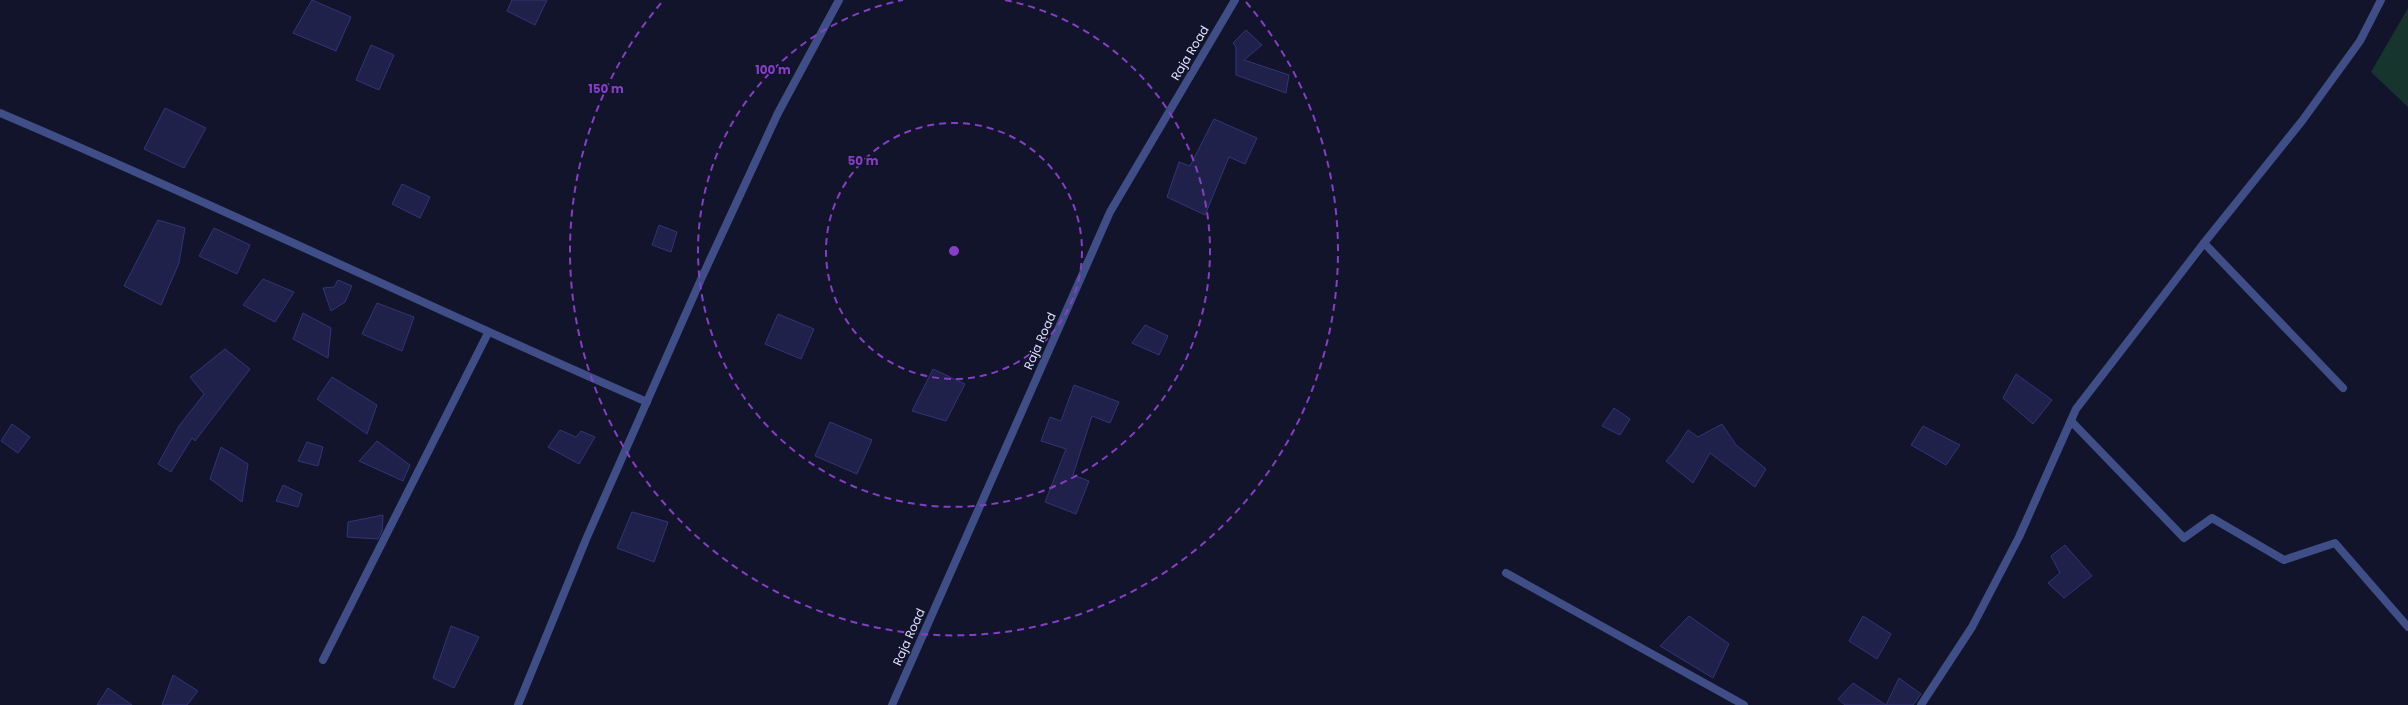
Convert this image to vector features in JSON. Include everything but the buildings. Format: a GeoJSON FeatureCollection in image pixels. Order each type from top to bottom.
{"type":"FeatureCollection","features":[{"type":"Feature","properties":{"kind":"street"},"geometry":{"type":"LineString","coordinates":[[518,705],[587,537],[778,113],[839,0]]}},
{"type":"Feature","properties":{"kind":"street","name":"Raja Road"},"geometry":{"type":"LineString","coordinates":[[892,705],[1110,212],[1235,0]]}},
{"type":"Feature","properties":{"kind":"street"},"geometry":{"type":"LineString","coordinates":[[1921,705],[1972,627],[2019,537],[2076,409],[2204,243],[2302,121],[2360,41],[2381,0]]}},
{"type":"Feature","properties":{"kind":"street"},"geometry":{"type":"LineString","coordinates":[[0,113],[156,179],[488,333],[647,402]]}},
{"type":"Feature","properties":{"kind":"street"},"geometry":{"type":"LineString","coordinates":[[2204,243],[2343,388]]}},
{"type":"Feature","properties":{"kind":"street"},"geometry":{"type":"LineString","coordinates":[[323,660],[488,333]]}},
{"type":"Feature","properties":{"kind":"street"},"geometry":{"type":"LineString","coordinates":[[2071,421],[2184,538],[2212,518],[2284,560],[2335,542],[2408,627]]}},
{"type":"Feature","properties":{"kind":"street"},"geometry":{"type":"LineString","coordinates":[[1506,573],[1744,705]]}},
{"type":"Feature","properties":{"kind":"green space"},"geometry":{"type":"Polygon","coordinates":[[[2408,8],[2408,107],[2371,72],[2408,8]]]}}]}
